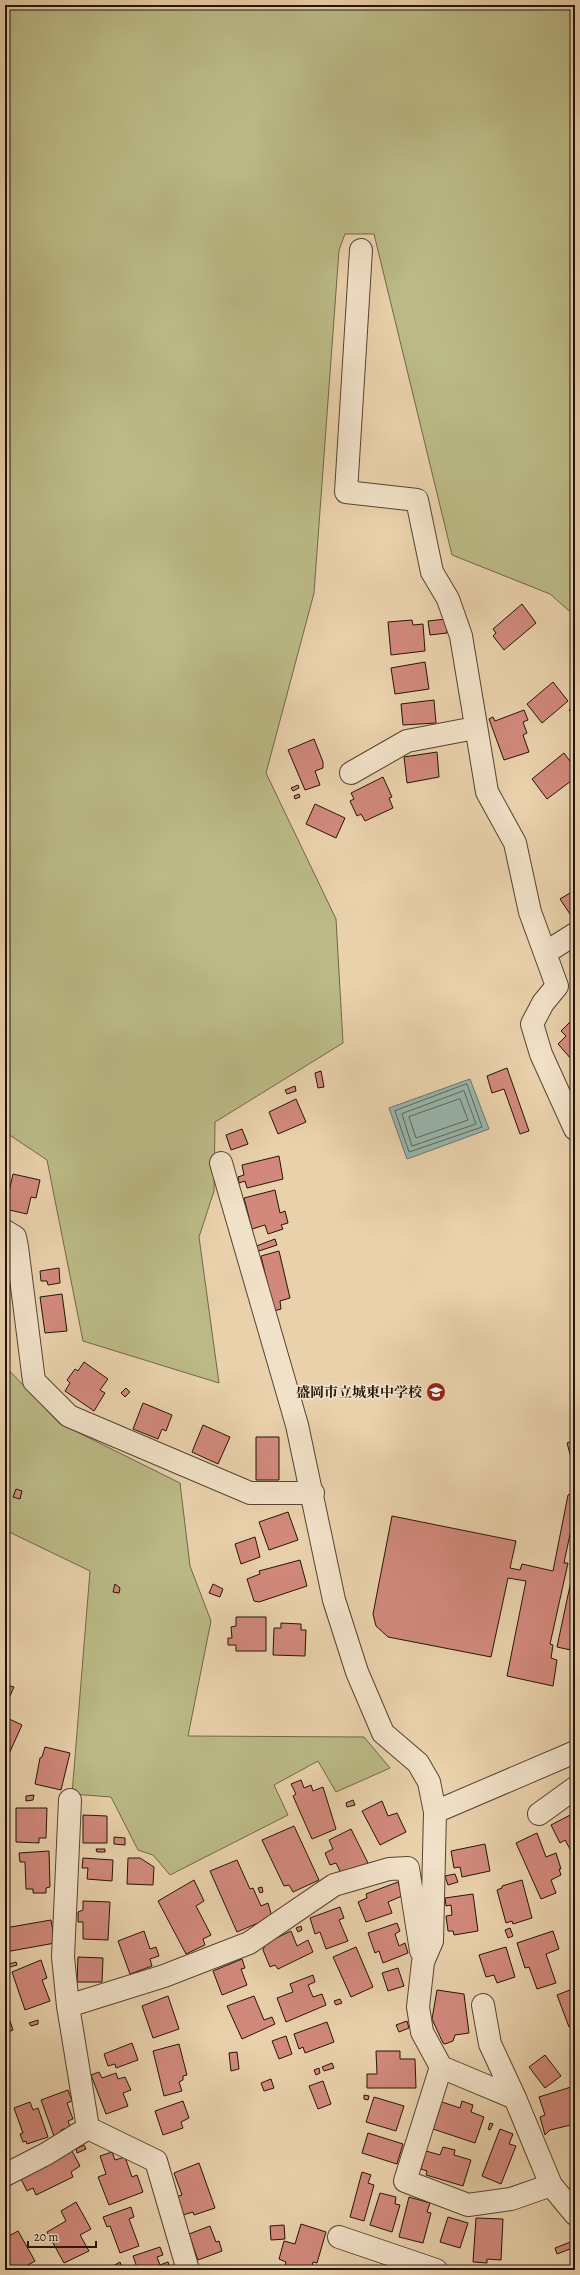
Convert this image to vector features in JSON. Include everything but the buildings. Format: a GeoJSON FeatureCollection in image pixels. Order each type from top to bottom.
{"type":"FeatureCollection","features":[{"type":"Feature","properties":{"kind":"street"},"geometry":{"type":"LineString","coordinates":[[361,250],[346,492],[417,500],[432,572],[448,599],[461,636],[487,792],[515,843],[530,912],[557,986],[543,1003],[532,1024],[541,1054],[575,1129]]}},
{"type":"Feature","properties":{"kind":"street"},"geometry":{"type":"LineString","coordinates":[[351,773],[406,741],[476,728]]}},
{"type":"Feature","properties":{"kind":"street"},"geometry":{"type":"LineString","coordinates":[[545,952],[575,934]]}},
{"type":"Feature","properties":{"kind":"street"},"geometry":{"type":"LineString","coordinates":[[221,1163],[297,1425],[313,1493],[334,1600],[357,1672],[383,1733],[418,1763],[429,1782],[435,1812],[432,1941],[423,1962]]}},
{"type":"Feature","properties":{"kind":"street"},"geometry":{"type":"LineString","coordinates":[[5,1231],[15,1237],[17,1247],[34,1381],[69,1416],[250,1493],[313,1493]]}},
{"type":"Feature","properties":{"kind":"street"},"geometry":{"type":"LineString","coordinates":[[435,1812],[575,1752]]}},
{"type":"Feature","properties":{"kind":"street"},"geometry":{"type":"LineString","coordinates":[[539,1814],[575,1788]]}},
{"type":"Feature","properties":{"kind":"street"},"geometry":{"type":"LineString","coordinates":[[70,1800],[63,1957],[68,2006],[88,2128]]}},
{"type":"Feature","properties":{"kind":"street"},"geometry":{"type":"LineString","coordinates":[[68,2006],[164,1976],[249,1943],[334,1885],[389,1869],[408,1868],[423,1962],[418,2007],[422,2032],[441,2067],[515,2098]]}},
{"type":"Feature","properties":{"kind":"street"},"geometry":{"type":"LineString","coordinates":[[483,2005],[490,2044],[515,2098],[551,2185],[575,2214]]}},
{"type":"Feature","properties":{"kind":"street"},"geometry":{"type":"LineString","coordinates":[[441,2067],[404,2181],[468,2205],[511,2199],[551,2185]]}},
{"type":"Feature","properties":{"kind":"street"},"geometry":{"type":"LineString","coordinates":[[5,2175],[46,2154],[88,2128]]}},
{"type":"Feature","properties":{"kind":"street"},"geometry":{"type":"LineString","coordinates":[[88,2128],[156,2161],[188,2270]]}},
{"type":"Feature","properties":{"kind":"street"},"geometry":{"type":"LineString","coordinates":[[339,2237],[436,2270]]}},
{"type":"Feature","properties":{"kind":"shaded area"},"geometry":{"type":"Polygon","coordinates":[[[5,5],[575,5],[575,616],[550,594],[452,555],[374,234],[345,234],[339,250],[314,593],[266,773],[336,919],[343,1043],[215,1122],[214,1191],[199,1237],[219,1383],[83,1341],[47,1160],[5,1132],[5,5]]]}},
{"type":"Feature","properties":{"kind":"shaded area"},"geometry":{"type":"Polygon","coordinates":[[[5,1366],[59,1423],[180,1483],[190,1566],[211,1621],[188,1736],[364,1737],[390,1768],[336,1792],[318,1761],[274,1785],[288,1815],[170,1875],[153,1855],[138,1850],[111,1797],[72,1794],[90,1571],[5,1530],[5,1366]]]}},
{"type":"Feature","properties":{"kind":"water"},"geometry":{"type":"Polygon","coordinates":[[[470,1079],[489,1129],[407,1159],[389,1108],[470,1079]]]}},
{"type":"Feature","properties":{"kind":"place","name":"盛岡市立城東中学校"},"geometry":{"type":"Point","coordinates":[436,1392]}}]}
